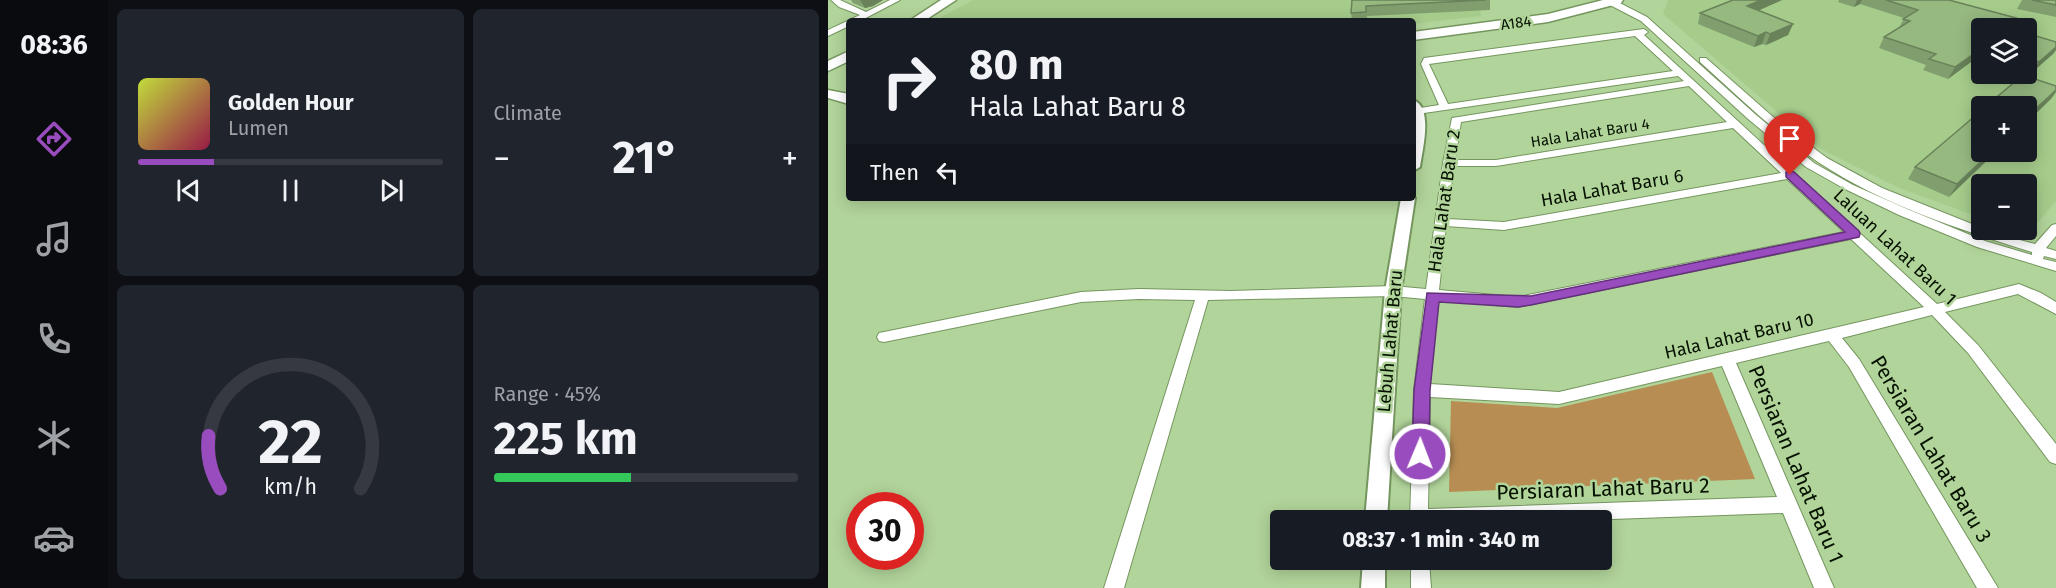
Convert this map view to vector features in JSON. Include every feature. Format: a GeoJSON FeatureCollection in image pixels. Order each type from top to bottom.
{"type":"FeatureCollection","features":[{"type":"Feature","properties":{"kind":"main road","name":"A184"},"geometry":{"type":"LineString","coordinates":[[1416,36],[1548,18],[1616,1]]}},
{"type":"Feature","properties":{"kind":"main road"},"geometry":{"type":"LineString","coordinates":[[914,18],[946,2]]}},
{"type":"Feature","properties":{"kind":"main road"},"geometry":{"type":"LineString","coordinates":[[920,18],[946,2]]}},
{"type":"Feature","properties":{"kind":"main road"},"geometry":{"type":"LineString","coordinates":[[828,55],[846,48]]}},
{"type":"Feature","properties":{"kind":"main road"},"geometry":{"type":"LineString","coordinates":[[828,65],[846,56]]}},
{"type":"Feature","properties":{"kind":"main road"},"geometry":{"type":"LineString","coordinates":[[828,94],[846,98]]}},
{"type":"Feature","properties":{"kind":"main road"},"geometry":{"type":"LineString","coordinates":[[828,104],[846,105]]}},
{"type":"Feature","properties":{"kind":"street"},"geometry":{"type":"LineString","coordinates":[[835,0],[867,15]]}},
{"type":"Feature","properties":{"kind":"street"},"geometry":{"type":"LineString","coordinates":[[860,18],[896,0]]}},
{"type":"Feature","properties":{"kind":"street"},"geometry":{"type":"LineString","coordinates":[[1616,1],[1662,30],[1751,116],[1810,165],[1849,187],[1903,212],[1981,244],[2038,255],[2056,255]]}},
{"type":"Feature","properties":{"kind":"street"},"geometry":{"type":"LineString","coordinates":[[828,33],[846,24]]}},
{"type":"Feature","properties":{"kind":"street","name":"Hala Lahat Baru 2"},"geometry":{"type":"LineString","coordinates":[[1445,107],[1425,64],[1427,60],[1662,30]]}},
{"type":"Feature","properties":{"kind":"street","name":"Laluan Lahat Baru 1"},"geometry":{"type":"LineString","coordinates":[[1637,33],[1935,310],[1973,350],[2056,457]]}},
{"type":"Feature","properties":{"kind":"street","name":"Hala Lahat Baru 2"},"geometry":{"type":"LineString","coordinates":[[1416,108],[1445,107],[1681,73]]}},
{"type":"Feature","properties":{"kind":"street","name":"Hala Lahat Baru 2"},"geometry":{"type":"LineString","coordinates":[[1419,510],[1422,390],[1440,222],[1454,123],[1461,118],[1692,83]]}},
{"type":"Feature","properties":{"kind":"street"},"geometry":{"type":"LineString","coordinates":[[1416,111],[1420,121],[1416,147]]}},
{"type":"Feature","properties":{"kind":"street","name":"Hala Lahat Baru 4"},"geometry":{"type":"LineString","coordinates":[[1448,163],[1486,164],[1736,124]]}},
{"type":"Feature","properties":{"kind":"street","name":"Hala Lahat Baru 6"},"geometry":{"type":"LineString","coordinates":[[1440,222],[1504,226],[1790,175]]}},
{"type":"Feature","properties":{"kind":"street","name":"Lebuh Lahat Baru"},"geometry":{"type":"LineString","coordinates":[[1377,510],[1393,291],[1408,201]]}},
{"type":"Feature","properties":{"kind":"street"},"geometry":{"type":"LineString","coordinates":[[2038,255],[2056,228]]}},
{"type":"Feature","properties":{"kind":"street"},"geometry":{"type":"LineString","coordinates":[[884,337],[1081,297],[1139,294],[1203,296],[1393,291],[1518,302],[1854,234]]}},
{"type":"Feature","properties":{"kind":"street"},"geometry":{"type":"LineString","coordinates":[[2038,255],[2056,267]]}},
{"type":"Feature","properties":{"kind":"street","name":"Hala Lahat Baru 10"},"geometry":{"type":"LineString","coordinates":[[1422,390],[1559,398],[2019,289],[2037,296],[2056,309]]}},
{"type":"Feature","properties":{"kind":"street"},"geometry":{"type":"LineString","coordinates":[[1113,588],[1203,296]]}},
{"type":"Feature","properties":{"kind":"street","name":"Persiaran Lahat Baru 3"},"geometry":{"type":"LineString","coordinates":[[1832,335],[1854,363],[1988,588]]}},
{"type":"Feature","properties":{"kind":"street","name":"Persiaran Lahat Baru 1"},"geometry":{"type":"LineString","coordinates":[[1726,358],[1824,588]]}},
{"type":"Feature","properties":{"kind":"street","name":"Persiaran Lahat Baru 2"},"geometry":{"type":"LineString","coordinates":[[1612,512],[1789,505]]}},
{"type":"Feature","properties":{"kind":"street"},"geometry":{"type":"LineString","coordinates":[[1373,588],[1374,570]]}},
{"type":"Feature","properties":{"kind":"street"},"geometry":{"type":"LineString","coordinates":[[1420,570],[1421,588]]}},
{"type":"Feature","properties":{"kind":"shaded area"},"geometry":{"type":"Polygon","coordinates":[[[973,0],[1478,0],[1481,16],[1416,24],[1416,18],[940,18],[973,0]]]}},
{"type":"Feature","properties":{"kind":"shaded area"},"geometry":{"type":"Polygon","coordinates":[[[1668,0],[2056,0],[2056,201],[2037,223],[2037,174],[1971,174],[1971,214],[1899,188],[1819,148],[1663,14],[1668,0]]]}},
{"type":"Feature","properties":{"kind":"shaded area"},"geometry":{"type":"Polygon","coordinates":[[[1712,372],[1755,479],[1449,492],[1451,401],[1557,408],[1712,372]]]}},
{"type":"Feature","properties":{"kind":"building"},"geometry":{"type":"Polygon","coordinates":[[[1352,0],[1486,0],[1366,6],[1366,12],[1351,13],[1352,0]]]}},
{"type":"Feature","properties":{"kind":"building"},"geometry":{"type":"Polygon","coordinates":[[[1733,0],[1761,0],[1747,6],[1793,24],[1770,34],[1766,32],[1758,36],[1700,13],[1733,0]]]}},
{"type":"Feature","properties":{"kind":"building"},"geometry":{"type":"Polygon","coordinates":[[[1886,0],[1949,0],[2016,18],[1971,18],[1971,56],[1955,67],[1929,59],[1936,54],[1884,37],[1910,21],[1903,19],[1918,10],[1886,0]]]}},
{"type":"Feature","properties":{"kind":"building"},"geometry":{"type":"Polygon","coordinates":[[[2032,0],[2056,0],[2056,5],[2032,0]]]}},
{"type":"Feature","properties":{"kind":"building"},"geometry":{"type":"Polygon","coordinates":[[[2037,36],[2056,42],[2056,47],[2037,61],[2037,36]]]}},
{"type":"Feature","properties":{"kind":"building"},"geometry":{"type":"Polygon","coordinates":[[[2037,80],[2056,86],[2056,90],[2037,108],[2037,96],[1998,96],[2012,84],[2037,84],[2037,80]]]}},
{"type":"Feature","properties":{"kind":"building"},"geometry":{"type":"Polygon","coordinates":[[[1971,119],[1971,162],[1980,162],[1957,184],[1915,167],[1971,119]]]}},
{"type":"Feature","properties":{"kind":"route"},"geometry":{"type":"LineString","coordinates":[[1420,454],[1422,390],[1432,296],[1518,302],[1854,234],[1790,175]]}}]}
